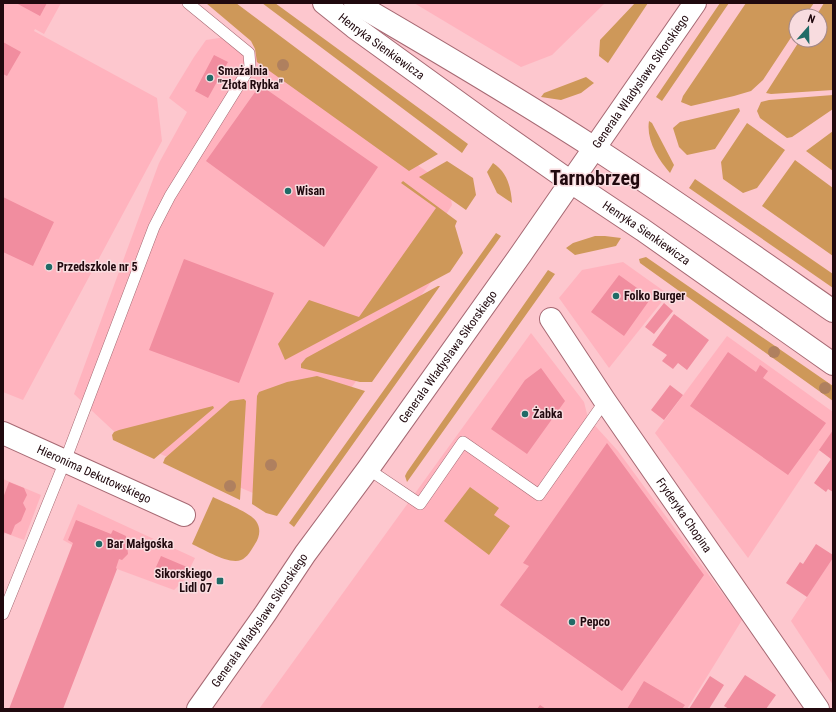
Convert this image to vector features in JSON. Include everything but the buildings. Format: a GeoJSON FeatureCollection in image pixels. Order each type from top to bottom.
{"type":"FeatureCollection","features":[{"type":"Feature","properties":{"kind":"street","name":"Henryka Sienkiewicza"},"geometry":{"type":"LineString","coordinates":[[324,3],[361,32],[571,182],[643,230],[833,364]]}},
{"type":"Feature","properties":{"kind":"street","name":"Henryka Sienkiewicza"},"geometry":{"type":"LineString","coordinates":[[356,3],[477,74],[595,149],[665,195],[833,311]]}},
{"type":"Feature","properties":{"kind":"street","name":"Generała Władysława Sikorskiego"},"geometry":{"type":"LineString","coordinates":[[198,709],[305,554],[368,469],[595,149],[695,3]]}},
{"type":"Feature","properties":{"kind":"street","name":"Fryderyka Chopina"},"geometry":{"type":"LineString","coordinates":[[551,319],[605,401],[818,709]]}},
{"type":"Feature","properties":{"kind":"street","name":"Hieronima Dekutowskiego"},"geometry":{"type":"LineString","coordinates":[[3,434],[184,515]]}},
{"type":"Feature","properties":{"kind":"lane"},"geometry":{"type":"LineString","coordinates":[[3,614],[65,461],[154,227],[170,196],[250,67],[249,53],[188,3]]}},
{"type":"Feature","properties":{"kind":"lane"},"geometry":{"type":"LineString","coordinates":[[368,469],[420,504],[463,442],[538,495],[605,401]]}},
{"type":"Feature","properties":{"kind":"shaded area","name":"Przedszkole nr 5"},"geometry":{"type":"Polygon","coordinates":[[[3,3],[61,3],[44,34],[35,29],[34,31],[157,98],[162,141],[23,400],[3,392],[3,3]]]}},
{"type":"Feature","properties":{"kind":"shaded area"},"geometry":{"type":"Polygon","coordinates":[[[206,3],[236,3],[438,154],[409,171],[257,62],[255,49],[251,41],[206,3]]]}},
{"type":"Feature","properties":{"kind":"shaded area"},"geometry":{"type":"Polygon","coordinates":[[[262,3],[275,3],[468,144],[462,153],[262,3]]]}},
{"type":"Feature","properties":{"kind":"shaded area"},"geometry":{"type":"Polygon","coordinates":[[[414,3],[605,3],[552,55],[521,67],[414,3]]]}},
{"type":"Feature","properties":{"kind":"shaded area"},"geometry":{"type":"Polygon","coordinates":[[[635,3],[648,3],[608,63],[599,56],[600,40],[635,3]]]}},
{"type":"Feature","properties":{"kind":"shaded area"},"geometry":{"type":"Polygon","coordinates":[[[720,3],[729,3],[662,101],[656,97],[720,3]]]}},
{"type":"Feature","properties":{"kind":"shaded area"},"geometry":{"type":"Polygon","coordinates":[[[746,3],[814,3],[811,8],[788,8],[788,42],[763,80],[751,91],[691,106],[681,102],[683,96],[746,3]]]}},
{"type":"Feature","properties":{"kind":"shaded area"},"geometry":{"type":"Polygon","coordinates":[[[824,3],[833,3],[833,90],[771,94],[766,93],[795,48],[828,48],[828,8],[821,8],[824,3]]]}},
{"type":"Feature","properties":{"kind":"shaded area"},"geometry":{"type":"Polygon","coordinates":[[[232,36],[449,187],[452,205],[433,235],[441,269],[267,499],[120,437],[74,394],[159,163],[187,112],[169,98],[206,40],[232,36]]]}},
{"type":"Feature","properties":{"kind":"shaded area"},"geometry":{"type":"Polygon","coordinates":[[[586,77],[594,83],[581,93],[561,100],[541,97],[544,93],[586,77]]]}},
{"type":"Feature","properties":{"kind":"shaded area"},"geometry":{"type":"Polygon","coordinates":[[[833,95],[833,109],[792,137],[787,138],[760,118],[757,111],[761,102],[769,100],[833,95]]]}},
{"type":"Feature","properties":{"kind":"shaded area"},"geometry":{"type":"Polygon","coordinates":[[[739,108],[740,111],[715,149],[687,155],[679,147],[673,128],[680,122],[739,108]]]}},
{"type":"Feature","properties":{"kind":"shaded area"},"geometry":{"type":"Polygon","coordinates":[[[649,121],[652,123],[674,165],[670,173],[661,162],[651,142],[649,135],[649,121]]]}},
{"type":"Feature","properties":{"kind":"shaded area"},"geometry":{"type":"Polygon","coordinates":[[[747,123],[785,150],[757,188],[743,193],[723,179],[721,162],[747,123]]]}},
{"type":"Feature","properties":{"kind":"shaded area"},"geometry":{"type":"Polygon","coordinates":[[[833,131],[833,171],[806,151],[833,131]]]}},
{"type":"Feature","properties":{"kind":"shaded area"},"geometry":{"type":"Polygon","coordinates":[[[795,160],[833,188],[833,256],[762,206],[795,160]]]}},
{"type":"Feature","properties":{"kind":"shaded area"},"geometry":{"type":"Polygon","coordinates":[[[447,161],[473,178],[476,195],[466,210],[419,177],[447,161]]]}},
{"type":"Feature","properties":{"kind":"shaded area"},"geometry":{"type":"Polygon","coordinates":[[[493,163],[505,175],[511,191],[512,203],[497,193],[487,172],[493,163]]]}},
{"type":"Feature","properties":{"kind":"shaded area"},"geometry":{"type":"Polygon","coordinates":[[[695,179],[833,274],[833,288],[689,188],[695,179]]]}},
{"type":"Feature","properties":{"kind":"shaded area"},"geometry":{"type":"Polygon","coordinates":[[[403,181],[457,221],[455,226],[463,253],[450,272],[285,360],[278,344],[309,300],[359,317],[436,208],[401,183],[403,181]]]}},
{"type":"Feature","properties":{"kind":"shaded area"},"geometry":{"type":"Polygon","coordinates":[[[496,233],[501,236],[294,527],[289,523],[496,233]]]}},
{"type":"Feature","properties":{"kind":"shaded area"},"geometry":{"type":"Polygon","coordinates":[[[595,236],[621,238],[616,246],[575,255],[566,248],[573,243],[595,236]]]}},
{"type":"Feature","properties":{"kind":"shaded area"},"geometry":{"type":"Polygon","coordinates":[[[646,257],[833,386],[833,401],[640,263],[639,259],[646,257]]]}},
{"type":"Feature","properties":{"kind":"shaded area"},"geometry":{"type":"Polygon","coordinates":[[[623,262],[668,294],[609,368],[559,298],[582,270],[623,262]]]}},
{"type":"Feature","properties":{"kind":"shaded area"},"geometry":{"type":"Polygon","coordinates":[[[548,270],[555,274],[407,482],[405,476],[407,472],[548,270]]]}},
{"type":"Feature","properties":{"kind":"shaded area"},"geometry":{"type":"Polygon","coordinates":[[[440,286],[372,382],[360,382],[301,368],[301,364],[306,358],[440,286]]]}},
{"type":"Feature","properties":{"kind":"shaded area"},"geometry":{"type":"Polygon","coordinates":[[[531,333],[584,402],[588,418],[618,451],[742,620],[687,709],[259,709],[531,333]]]}},
{"type":"Feature","properties":{"kind":"shaded area"},"geometry":{"type":"Polygon","coordinates":[[[727,336],[833,412],[833,430],[748,558],[655,433],[727,336]]]}},
{"type":"Feature","properties":{"kind":"shaded area"},"geometry":{"type":"Polygon","coordinates":[[[317,376],[365,391],[277,516],[266,513],[252,504],[257,396],[259,392],[287,382],[317,376]]]}},
{"type":"Feature","properties":{"kind":"shaded area"},"geometry":{"type":"Polygon","coordinates":[[[244,399],[246,401],[240,500],[163,463],[165,458],[230,401],[244,399]]]}},
{"type":"Feature","properties":{"kind":"shaded area"},"geometry":{"type":"Polygon","coordinates":[[[213,406],[214,408],[154,459],[113,440],[112,435],[114,432],[119,430],[213,406]]]}},
{"type":"Feature","properties":{"kind":"shaded area"},"geometry":{"type":"Polygon","coordinates":[[[3,479],[41,495],[24,540],[5,533],[3,537],[3,479]]]}},
{"type":"Feature","properties":{"kind":"shaded area"},"geometry":{"type":"Polygon","coordinates":[[[470,487],[499,508],[494,515],[510,526],[489,555],[444,521],[470,487]]]}},
{"type":"Feature","properties":{"kind":"shaded area"},"geometry":{"type":"Polygon","coordinates":[[[213,497],[249,515],[258,524],[259,535],[257,541],[251,551],[241,560],[236,561],[223,558],[209,553],[192,544],[213,497]]]}},
{"type":"Feature","properties":{"kind":"shaded area"},"geometry":{"type":"Polygon","coordinates":[[[78,504],[195,558],[184,580],[174,590],[117,569],[63,540],[78,504]]]}},
{"type":"Feature","properties":{"kind":"shaded area"},"geometry":{"type":"Polygon","coordinates":[[[833,558],[833,685],[791,621],[833,558]]]}},
{"type":"Feature","properties":{"kind":"place","name":"Smażalnia \"Złota Rybka\""},"geometry":{"type":"Point","coordinates":[210,78]}},
{"type":"Feature","properties":{"kind":"place","name":"Wisan"},"geometry":{"type":"Point","coordinates":[288,191]}},
{"type":"Feature","properties":{"kind":"place","name":"Przedszkole nr 5"},"geometry":{"type":"Point","coordinates":[49,267]}},
{"type":"Feature","properties":{"kind":"place","name":"Folko Burger"},"geometry":{"type":"Point","coordinates":[616,296]}},
{"type":"Feature","properties":{"kind":"place","name":"Żabka"},"geometry":{"type":"Point","coordinates":[525,414]}},
{"type":"Feature","properties":{"kind":"place","name":"Bar Małgośka"},"geometry":{"type":"Point","coordinates":[99,544]}},
{"type":"Feature","properties":{"kind":"place","name":"Sikorskiego Lidl 07"},"geometry":{"type":"Point","coordinates":[220,581]}},
{"type":"Feature","properties":{"kind":"place","name":"Pepco"},"geometry":{"type":"Point","coordinates":[572,622]}},
{"type":"Feature","properties":{"kind":"district","name":"Tarnobrzeg"},"geometry":{"type":"Point","coordinates":[595,178]}}]}
